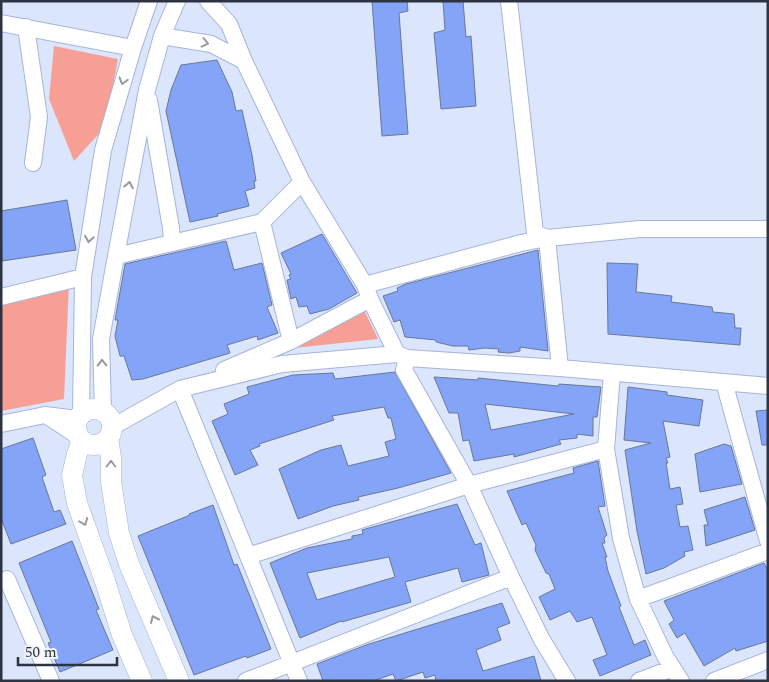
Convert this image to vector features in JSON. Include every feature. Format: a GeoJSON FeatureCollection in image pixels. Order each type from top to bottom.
{"type":"FeatureCollection","features":[{"type":"Feature","properties":{"kind":"street"},"geometry":{"type":"LineString","coordinates":[[142,681],[122,635],[77,503],[72,476],[80,428],[83,276],[103,150],[133,48],[150,1]]}},
{"type":"Feature","properties":{"kind":"street"},"geometry":{"type":"LineString","coordinates":[[177,1],[162,36],[148,90],[101,339],[111,458],[110,482],[119,533],[129,564],[179,681]]}},
{"type":"Feature","properties":{"kind":"street"},"geometry":{"type":"LineString","coordinates":[[208,1],[229,24],[244,61],[302,182],[367,292],[402,356],[404,370],[469,484],[542,640],[567,681]]}},
{"type":"Feature","properties":{"kind":"street"},"geometry":{"type":"LineString","coordinates":[[509,1],[535,233],[547,238]]}},
{"type":"Feature","properties":{"kind":"street"},"geometry":{"type":"LineString","coordinates":[[1,23],[133,48]]}},
{"type":"Feature","properties":{"kind":"street"},"geometry":{"type":"LineString","coordinates":[[26,27],[39,118],[33,162]]}},
{"type":"Feature","properties":{"kind":"street"},"geometry":{"type":"LineString","coordinates":[[162,36],[211,44],[244,61]]}},
{"type":"Feature","properties":{"kind":"street"},"geometry":{"type":"LineString","coordinates":[[148,90],[172,243]]}},
{"type":"Feature","properties":{"kind":"street"},"geometry":{"type":"LineString","coordinates":[[116,256],[262,222],[302,182]]}},
{"type":"Feature","properties":{"kind":"street"},"geometry":{"type":"LineString","coordinates":[[262,222],[292,341]]}},
{"type":"Feature","properties":{"kind":"street"},"geometry":{"type":"LineString","coordinates":[[1,424],[45,415],[80,428],[87,444],[99,444],[108,423],[180,389],[292,341],[367,292],[521,243],[547,238],[640,230],[768,229]]}},
{"type":"Feature","properties":{"kind":"street"},"geometry":{"type":"LineString","coordinates":[[547,238],[560,368]]}},
{"type":"Feature","properties":{"kind":"street"},"geometry":{"type":"LineString","coordinates":[[1,297],[83,276]]}},
{"type":"Feature","properties":{"kind":"street"},"geometry":{"type":"LineString","coordinates":[[180,389],[282,364],[402,356],[768,386]]}},
{"type":"Feature","properties":{"kind":"street"},"geometry":{"type":"LineString","coordinates":[[612,373],[606,449],[621,538],[638,599],[665,656],[677,675],[639,681]]}},
{"type":"Feature","properties":{"kind":"street"},"geometry":{"type":"LineString","coordinates":[[724,382],[768,541]]}},
{"type":"Feature","properties":{"kind":"street"},"geometry":{"type":"LineString","coordinates":[[180,389],[299,681]]}},
{"type":"Feature","properties":{"kind":"street"},"geometry":{"type":"LineString","coordinates":[[80,428],[92,409],[108,423]]}},
{"type":"Feature","properties":{"kind":"street"},"geometry":{"type":"LineString","coordinates":[[248,556],[469,484],[606,449]]}},
{"type":"Feature","properties":{"kind":"street"},"geometry":{"type":"LineString","coordinates":[[638,599],[768,551]]}},
{"type":"Feature","properties":{"kind":"street"},"geometry":{"type":"LineString","coordinates":[[246,681],[511,577]]}},
{"type":"Feature","properties":{"kind":"street"},"geometry":{"type":"LineString","coordinates":[[7,579],[51,681]]}},
{"type":"Feature","properties":{"kind":"street"},"geometry":{"type":"LineString","coordinates":[[714,681],[768,660]]}},
{"type":"Feature","properties":{"kind":"shaded area"},"geometry":{"type":"Polygon","coordinates":[[[54,46],[118,59],[105,127],[74,161],[49,99],[54,46]]]}},
{"type":"Feature","properties":{"kind":"shaded area"},"geometry":{"type":"Polygon","coordinates":[[[69,283],[64,399],[1,411],[1,302],[69,283]]]}},
{"type":"Feature","properties":{"kind":"shaded area"},"geometry":{"type":"Polygon","coordinates":[[[363,308],[378,339],[294,348],[363,308]]]}},
{"type":"Feature","properties":{"kind":"building"},"geometry":{"type":"Polygon","coordinates":[[[372,1],[407,1],[408,11],[399,13],[408,134],[382,136],[372,1]]]}},
{"type":"Feature","properties":{"kind":"building"},"geometry":{"type":"Polygon","coordinates":[[[443,1],[463,1],[466,37],[471,36],[476,106],[441,109],[434,33],[445,30],[443,1]]]}},
{"type":"Feature","properties":{"kind":"building"},"geometry":{"type":"Polygon","coordinates":[[[217,60],[232,92],[236,111],[242,110],[252,155],[256,181],[254,181],[255,188],[245,191],[249,206],[217,214],[218,216],[190,222],[166,111],[171,90],[181,65],[217,60]]]}},
{"type":"Feature","properties":{"kind":"building"},"geometry":{"type":"Polygon","coordinates":[[[67,200],[76,250],[2,261],[1,211],[67,200]]]}},
{"type":"Feature","properties":{"kind":"building"},"geometry":{"type":"Polygon","coordinates":[[[322,234],[357,293],[329,309],[310,314],[307,306],[299,307],[296,297],[291,299],[287,280],[291,279],[289,275],[291,274],[281,253],[322,234]]]}},
{"type":"Feature","properties":{"kind":"building"},"geometry":{"type":"Polygon","coordinates":[[[226,241],[234,270],[262,263],[272,305],[267,307],[278,333],[258,340],[257,336],[227,345],[230,353],[143,379],[132,380],[124,356],[120,356],[115,336],[118,320],[115,320],[125,264],[226,241]]]}},
{"type":"Feature","properties":{"kind":"building"},"geometry":{"type":"Polygon","coordinates":[[[538,250],[548,351],[520,347],[520,351],[509,353],[498,352],[499,349],[469,350],[468,346],[453,346],[436,342],[436,340],[405,337],[400,320],[394,322],[383,296],[398,291],[397,288],[406,284],[538,250]]]}},
{"type":"Feature","properties":{"kind":"building"},"geometry":{"type":"Polygon","coordinates":[[[607,263],[638,264],[636,292],[672,296],[671,302],[712,307],[713,312],[734,314],[735,328],[741,328],[740,345],[608,334],[607,263]]]}},
{"type":"Feature","properties":{"kind":"building"},"geometry":{"type":"Polygon","coordinates":[[[395,372],[451,473],[358,497],[359,500],[333,506],[298,519],[279,469],[321,450],[341,445],[348,466],[389,456],[385,442],[396,439],[391,418],[388,418],[384,407],[332,416],[334,420],[259,444],[260,446],[250,450],[258,465],[235,475],[212,421],[228,414],[224,404],[249,394],[247,387],[293,375],[333,373],[335,379],[395,372]]]}},
{"type":"Feature","properties":{"kind":"building"},"geometry":{"type":"Polygon","coordinates":[[[434,377],[478,380],[478,378],[558,386],[559,384],[601,387],[597,417],[593,417],[593,436],[577,434],[577,438],[559,440],[561,444],[514,457],[514,454],[474,461],[469,440],[463,441],[458,413],[449,413],[434,377]],[[485,404],[491,430],[574,414],[485,404]]]}},
{"type":"Feature","properties":{"kind":"building"},"geometry":{"type":"Polygon","coordinates":[[[628,387],[667,392],[667,395],[703,400],[699,426],[663,421],[670,457],[666,458],[668,463],[666,463],[670,489],[680,487],[683,504],[676,505],[680,527],[688,526],[693,550],[684,552],[685,556],[664,568],[646,574],[637,531],[625,450],[651,443],[624,440],[628,387]]]}},
{"type":"Feature","properties":{"kind":"building"},"geometry":{"type":"Polygon","coordinates":[[[768,410],[768,445],[762,445],[756,411],[768,410]]]}},
{"type":"Feature","properties":{"kind":"building"},"geometry":{"type":"Polygon","coordinates":[[[33,438],[46,475],[42,477],[54,512],[60,510],[66,524],[11,544],[1,518],[1,449],[33,438]]]}},
{"type":"Feature","properties":{"kind":"building"},"geometry":{"type":"Polygon","coordinates":[[[724,444],[731,446],[742,484],[700,492],[695,454],[724,444]]]}},
{"type":"Feature","properties":{"kind":"building"},"geometry":{"type":"Polygon","coordinates":[[[598,461],[605,506],[598,507],[607,535],[604,538],[605,543],[602,543],[607,557],[605,557],[608,571],[621,606],[619,607],[634,645],[645,640],[651,655],[600,676],[593,660],[607,655],[592,617],[577,622],[570,611],[550,620],[539,597],[555,589],[549,574],[546,573],[535,550],[536,545],[526,523],[522,525],[507,491],[574,473],[573,468],[598,461]]]}},
{"type":"Feature","properties":{"kind":"building"},"geometry":{"type":"Polygon","coordinates":[[[745,497],[755,530],[706,546],[704,525],[708,525],[704,510],[745,497]]]}},
{"type":"Feature","properties":{"kind":"building"},"geometry":{"type":"Polygon","coordinates":[[[457,504],[475,545],[481,543],[489,575],[462,582],[458,568],[405,582],[411,602],[341,621],[300,638],[270,563],[307,548],[352,539],[352,536],[363,534],[362,530],[457,504]],[[389,557],[307,573],[317,600],[395,577],[389,557]]]}},
{"type":"Feature","properties":{"kind":"building"},"geometry":{"type":"Polygon","coordinates":[[[213,505],[234,565],[237,564],[271,649],[194,675],[138,536],[213,505]]]}},
{"type":"Feature","properties":{"kind":"building"},"geometry":{"type":"Polygon","coordinates":[[[72,541],[99,609],[96,610],[113,650],[60,672],[48,643],[51,642],[19,563],[72,541]]]}},
{"type":"Feature","properties":{"kind":"building"},"geometry":{"type":"Polygon","coordinates":[[[764,563],[768,571],[768,641],[736,651],[735,648],[704,666],[685,633],[677,638],[669,624],[674,620],[664,601],[764,563]]]}},
{"type":"Feature","properties":{"kind":"building"},"geometry":{"type":"Polygon","coordinates":[[[502,603],[510,623],[497,628],[501,640],[476,650],[483,671],[534,656],[541,681],[436,681],[435,675],[425,678],[423,672],[396,681],[393,674],[373,681],[323,681],[317,664],[366,645],[502,603]]]}}]}
